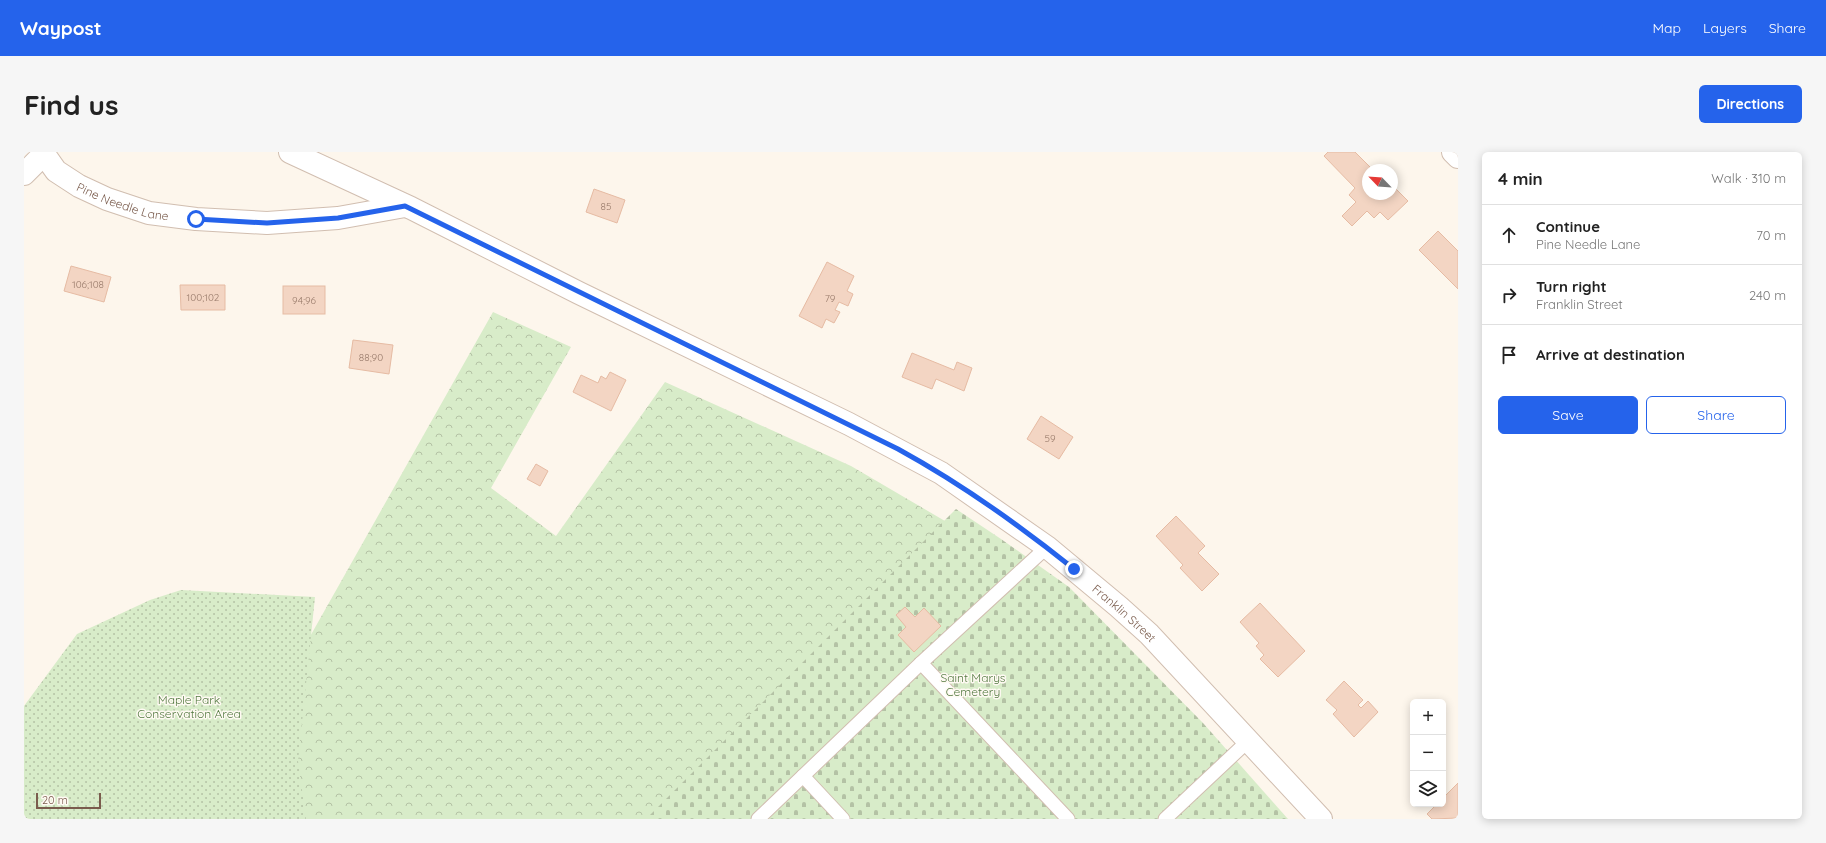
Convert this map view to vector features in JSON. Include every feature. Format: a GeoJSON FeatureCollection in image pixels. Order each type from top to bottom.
{"type":"FeatureCollection","features":[{"type":"Feature","properties":{"kind":"street","name":"Franklin Street"},"geometry":{"type":"LineString","coordinates":[[290,152],[405,206],[898,449],[941,473],[1047,547],[1119,606],[1150,634],[1321,819]]}},
{"type":"Feature","properties":{"kind":"street"},"geometry":{"type":"LineString","coordinates":[[1453,152],[1458,157]]}},
{"type":"Feature","properties":{"kind":"street","name":"Pine Needle Lane"},"geometry":{"type":"LineString","coordinates":[[24,174],[44,153],[56,171],[79,186],[107,199],[149,213],[196,219],[267,223],[338,218],[405,206]]}},
{"type":"Feature","properties":{"kind":"lane"},"geometry":{"type":"LineString","coordinates":[[758,819],[921,663],[1047,547]]}},
{"type":"Feature","properties":{"kind":"lane"},"geometry":{"type":"LineString","coordinates":[[921,663],[1068,819]]}},
{"type":"Feature","properties":{"kind":"lane"},"geometry":{"type":"LineString","coordinates":[[1165,819],[1248,741]]}},
{"type":"Feature","properties":{"kind":"lane"},"geometry":{"type":"LineString","coordinates":[[803,776],[843,819]]}},
{"type":"Feature","properties":{"kind":"green space"},"geometry":{"type":"Polygon","coordinates":[[[493,312],[571,347],[491,488],[556,536],[665,382],[851,466],[974,538],[704,819],[207,819],[493,312]]]}},
{"type":"Feature","properties":{"kind":"green space","name":"Saint Marys Cemetery"},"geometry":{"type":"Polygon","coordinates":[[[956,509],[1069,587],[1203,723],[1288,819],[646,819],[956,509]]]}},
{"type":"Feature","properties":{"kind":"green space","name":"Maple Park Conservation Area"},"geometry":{"type":"Polygon","coordinates":[[[181,590],[315,597],[298,761],[306,819],[24,819],[24,706],[77,634],[150,600],[181,590]]]}},
{"type":"Feature","properties":{"kind":"building"},"geometry":{"type":"Polygon","coordinates":[[[1328,152],[1355,152],[1367,164],[1362,164],[1362,200],[1398,200],[1398,191],[1408,201],[1388,220],[1380,212],[1374,218],[1367,211],[1352,226],[1342,216],[1356,202],[1349,195],[1355,188],[1324,156],[1328,152]]]}},
{"type":"Feature","properties":{"kind":"building"},"geometry":{"type":"Polygon","coordinates":[[[594,189],[625,200],[617,223],[586,212],[594,189]]]}},
{"type":"Feature","properties":{"kind":"building"},"geometry":{"type":"Polygon","coordinates":[[[1438,231],[1458,251],[1458,289],[1419,250],[1438,231]]]}},
{"type":"Feature","properties":{"kind":"building"},"geometry":{"type":"Polygon","coordinates":[[[827,262],[854,276],[847,291],[853,294],[848,306],[839,302],[835,310],[840,312],[834,323],[826,319],[822,328],[799,316],[827,262]]]}},
{"type":"Feature","properties":{"kind":"building"},"geometry":{"type":"Polygon","coordinates":[[[71,266],[111,277],[104,302],[64,291],[71,266]]]}},
{"type":"Feature","properties":{"kind":"building"},"geometry":{"type":"Polygon","coordinates":[[[180,285],[225,285],[225,310],[181,310],[180,285]]]}},
{"type":"Feature","properties":{"kind":"building"},"geometry":{"type":"Polygon","coordinates":[[[283,286],[325,286],[325,314],[283,314],[283,286]]]}},
{"type":"Feature","properties":{"kind":"building"},"geometry":{"type":"Polygon","coordinates":[[[353,340],[393,345],[389,374],[349,368],[353,340]]]}},
{"type":"Feature","properties":{"kind":"building"},"geometry":{"type":"Polygon","coordinates":[[[912,353],[954,370],[957,362],[972,368],[964,391],[936,379],[932,389],[902,377],[912,353]]]}},
{"type":"Feature","properties":{"kind":"building"},"geometry":{"type":"Polygon","coordinates":[[[610,372],[626,380],[611,411],[573,392],[581,375],[598,383],[601,376],[606,379],[610,372]]]}},
{"type":"Feature","properties":{"kind":"building"},"geometry":{"type":"Polygon","coordinates":[[[1041,416],[1073,437],[1059,459],[1027,439],[1041,416]]]}},
{"type":"Feature","properties":{"kind":"building"},"geometry":{"type":"Polygon","coordinates":[[[536,464],[548,471],[540,486],[527,479],[536,464]]]}},
{"type":"Feature","properties":{"kind":"building"},"geometry":{"type":"Polygon","coordinates":[[[1176,516],[1205,546],[1198,553],[1219,574],[1202,591],[1180,568],[1183,565],[1156,536],[1176,516]]]}},
{"type":"Feature","properties":{"kind":"building"},"geometry":{"type":"Polygon","coordinates":[[[1260,603],[1305,651],[1278,677],[1260,659],[1264,655],[1256,646],[1259,643],[1240,622],[1260,603]]]}},
{"type":"Feature","properties":{"kind":"building"},"geometry":{"type":"Polygon","coordinates":[[[905,607],[915,617],[924,608],[941,626],[914,652],[898,635],[906,627],[896,615],[905,607]]]}},
{"type":"Feature","properties":{"kind":"building"},"geometry":{"type":"Polygon","coordinates":[[[1344,681],[1363,700],[1358,705],[1361,708],[1368,701],[1378,712],[1354,737],[1333,714],[1337,710],[1326,700],[1344,681]]]}},
{"type":"Feature","properties":{"kind":"building"},"geometry":{"type":"Polygon","coordinates":[[[1458,783],[1458,818],[1432,819],[1427,814],[1434,807],[1446,807],[1446,795],[1458,783]]]}},
{"type":"Feature","properties":{"kind":"route"},"geometry":{"type":"LineString","coordinates":[[196,219],[267,223],[338,218],[405,206],[898,449],[941,473],[1047,547],[1074,569]]}}]}
